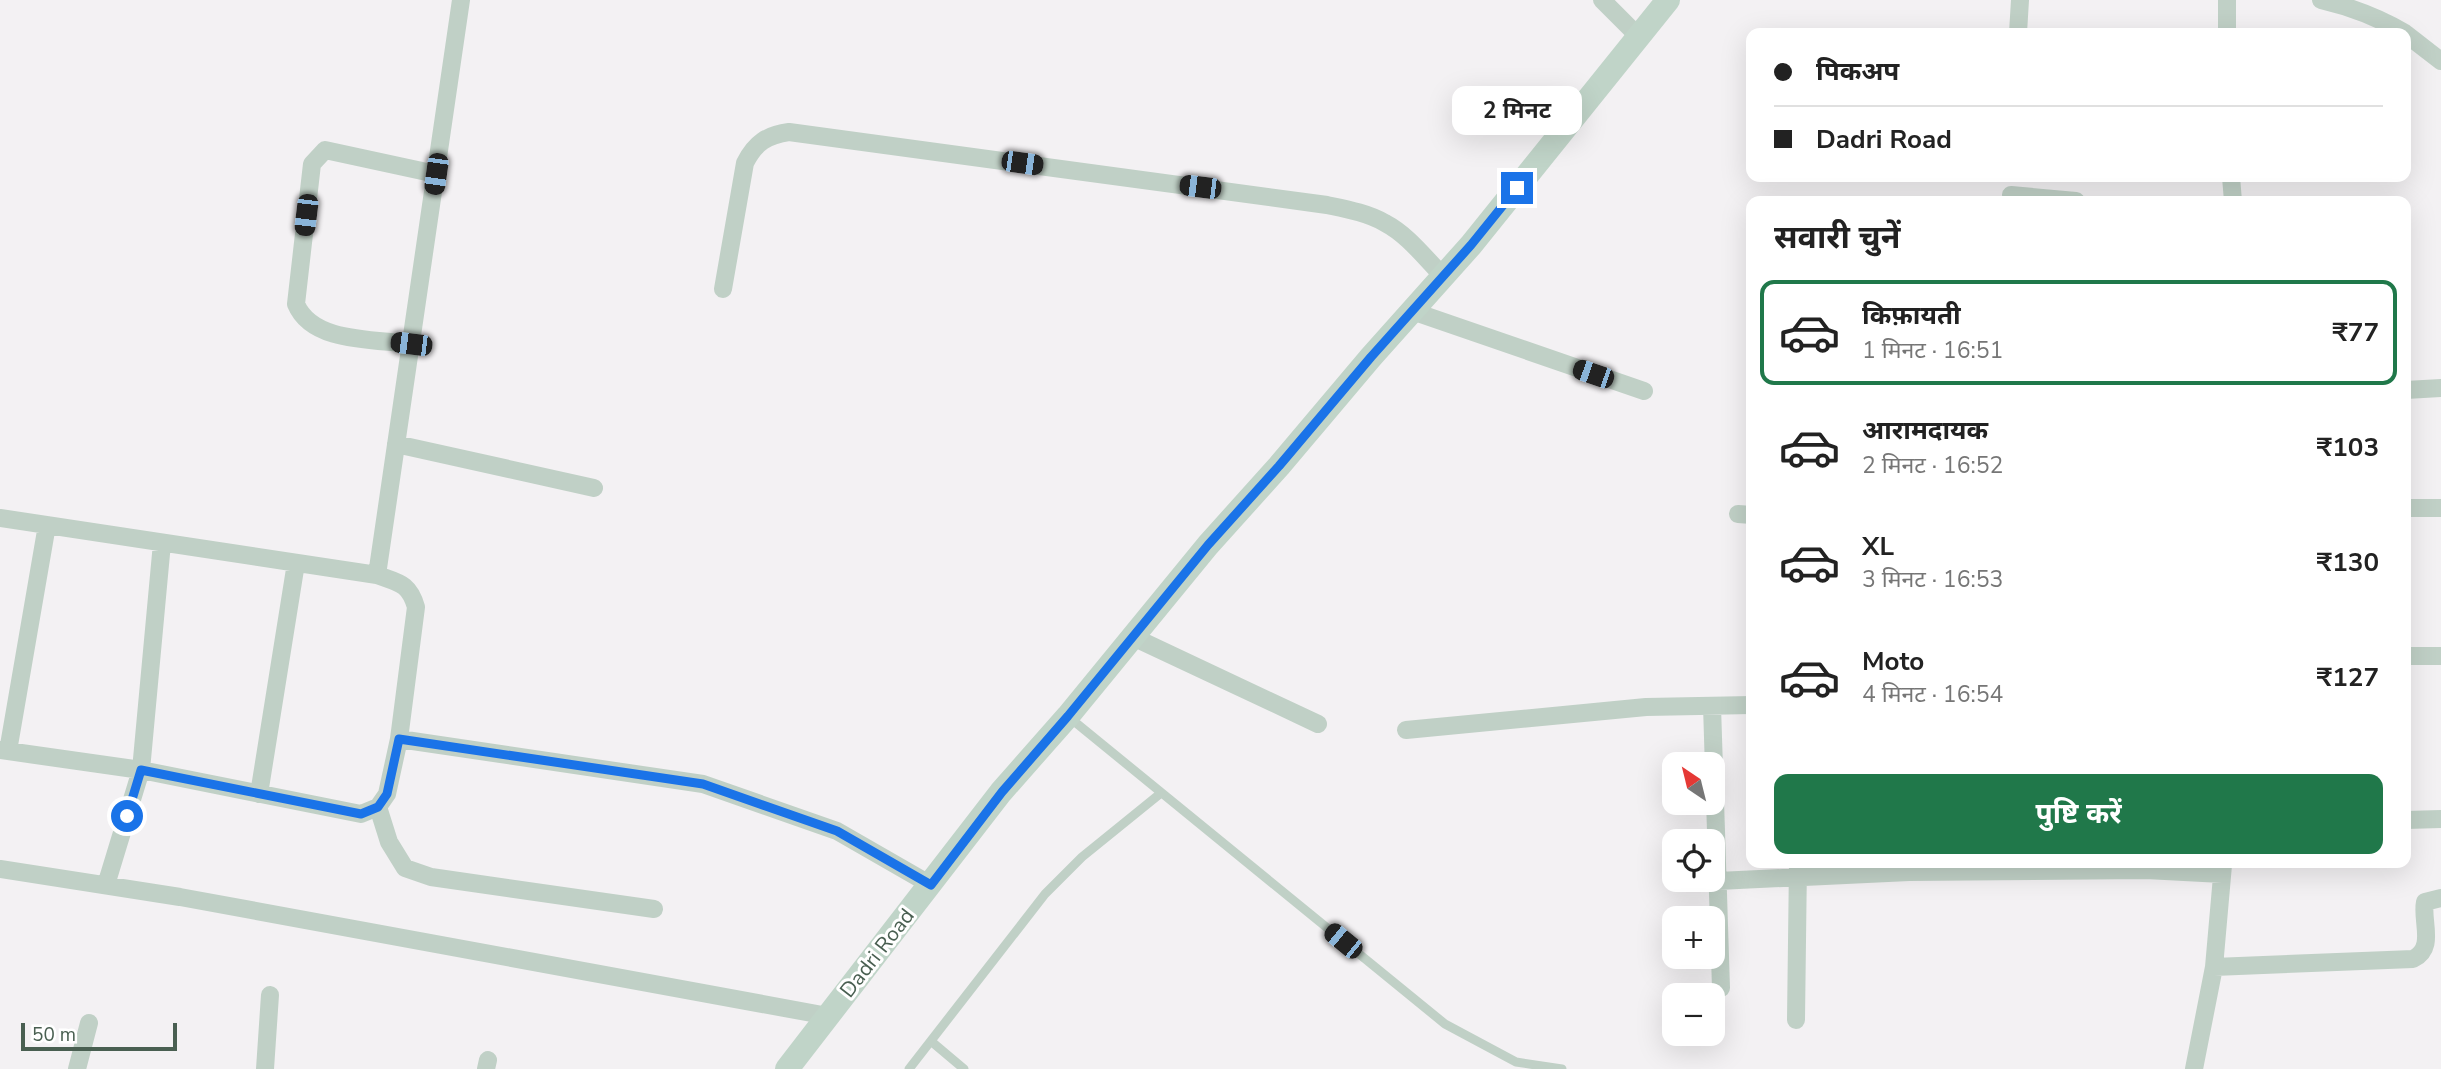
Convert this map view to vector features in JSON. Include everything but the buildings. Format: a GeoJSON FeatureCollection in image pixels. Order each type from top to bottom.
{"type":"FeatureCollection","features":[{"type":"Feature","properties":{"kind":"main road","name":"Dadri Road"},"geometry":{"type":"LineString","coordinates":[[787,1069],[1002,792],[1208,545],[1471,245],[1668,0]]}},
{"type":"Feature","properties":{"kind":"street"},"geometry":{"type":"LineString","coordinates":[[377,575],[461,0]]}},
{"type":"Feature","properties":{"kind":"street"},"geometry":{"type":"LineString","coordinates":[[1602,0],[1639,37]]}},
{"type":"Feature","properties":{"kind":"street"},"geometry":{"type":"LineString","coordinates":[[2018,28],[2020,0]]}},
{"type":"Feature","properties":{"kind":"street"},"geometry":{"type":"LineString","coordinates":[[2227,0],[2228,28]]}},
{"type":"Feature","properties":{"kind":"street"},"geometry":{"type":"LineString","coordinates":[[2321,0],[2350,4],[2396,28]]}},
{"type":"Feature","properties":{"kind":"street"},"geometry":{"type":"LineString","coordinates":[[2411,38],[2441,61]]}},
{"type":"Feature","properties":{"kind":"street"},"geometry":{"type":"LineString","coordinates":[[723,289],[745,163],[752,149],[770,135],[789,132],[1336,207],[1384,222],[1400,233],[1443,276]]}},
{"type":"Feature","properties":{"kind":"street"},"geometry":{"type":"LineString","coordinates":[[411,344],[325,333],[310,324],[300,313],[296,304],[312,164],[325,150],[436,174]]}},
{"type":"Feature","properties":{"kind":"street"},"geometry":{"type":"LineString","coordinates":[[1412,311],[1644,391]]}},
{"type":"Feature","properties":{"kind":"street"},"geometry":{"type":"LineString","coordinates":[[2411,390],[2441,388]]}},
{"type":"Feature","properties":{"kind":"street"},"geometry":{"type":"LineString","coordinates":[[396,444],[594,488]]}},
{"type":"Feature","properties":{"kind":"street"},"geometry":{"type":"LineString","coordinates":[[2411,508],[2441,508]]}},
{"type":"Feature","properties":{"kind":"street"},"geometry":{"type":"LineString","coordinates":[[0,518],[162,542],[377,575],[406,586],[416,607],[399,739],[387,794],[378,807],[361,814],[141,770],[4,751],[47,525]]}},
{"type":"Feature","properties":{"kind":"street"},"geometry":{"type":"LineString","coordinates":[[106,885],[141,770],[162,542]]}},
{"type":"Feature","properties":{"kind":"street"},"geometry":{"type":"LineString","coordinates":[[259,793],[296,563]]}},
{"type":"Feature","properties":{"kind":"street"},"geometry":{"type":"LineString","coordinates":[[1133,637],[1318,724]]}},
{"type":"Feature","properties":{"kind":"street"},"geometry":{"type":"LineString","coordinates":[[2411,656],[2441,656]]}},
{"type":"Feature","properties":{"kind":"street"},"geometry":{"type":"LineString","coordinates":[[1406,730],[1646,707],[1746,705]]}},
{"type":"Feature","properties":{"kind":"street"},"geometry":{"type":"LineString","coordinates":[[1712,706],[1716,829]]}},
{"type":"Feature","properties":{"kind":"street"},"geometry":{"type":"LineString","coordinates":[[399,739],[703,784],[837,831],[931,885]]}},
{"type":"Feature","properties":{"kind":"street"},"geometry":{"type":"LineString","coordinates":[[378,807],[389,842],[405,868],[430,877],[654,909]]}},
{"type":"Feature","properties":{"kind":"street"},"geometry":{"type":"LineString","coordinates":[[2411,820],[2441,819]]}},
{"type":"Feature","properties":{"kind":"street"},"geometry":{"type":"LineString","coordinates":[[1725,880],[1798,870],[1878,868],[2223,868],[2214,967],[2194,1069]]}},
{"type":"Feature","properties":{"kind":"street"},"geometry":{"type":"LineString","coordinates":[[0,869],[447,945],[828,1016]]}},
{"type":"Feature","properties":{"kind":"street"},"geometry":{"type":"LineString","coordinates":[[1796,1020],[1798,870]]}},
{"type":"Feature","properties":{"kind":"street"},"geometry":{"type":"LineString","coordinates":[[1718,892],[1721,983]]}},
{"type":"Feature","properties":{"kind":"street"},"geometry":{"type":"LineString","coordinates":[[2214,967],[2413,959],[2420,956],[2427,937],[2424,909],[2426,902],[2441,898]]}},
{"type":"Feature","properties":{"kind":"street"},"geometry":{"type":"LineString","coordinates":[[265,1069],[270,995]]}},
{"type":"Feature","properties":{"kind":"street"},"geometry":{"type":"LineString","coordinates":[[76,1069],[89,1023]]}},
{"type":"Feature","properties":{"kind":"lane"},"geometry":{"type":"LineString","coordinates":[[1068,716],[1445,1024],[1516,1062],[1562,1069]]}},
{"type":"Feature","properties":{"kind":"lane"},"geometry":{"type":"LineString","coordinates":[[909,1069],[1045,894],[1082,857],[1160,793]]}},
{"type":"Feature","properties":{"kind":"lane"},"geometry":{"type":"LineString","coordinates":[[932,1042],[964,1069]]}},
{"type":"Feature","properties":{"kind":"route"},"geometry":{"type":"LineString","coordinates":[[127,816],[141,770],[361,814],[378,807],[387,794],[399,739],[703,784],[837,831],[931,885],[1002,792],[1208,545],[1471,245],[1517,188]]}}]}
